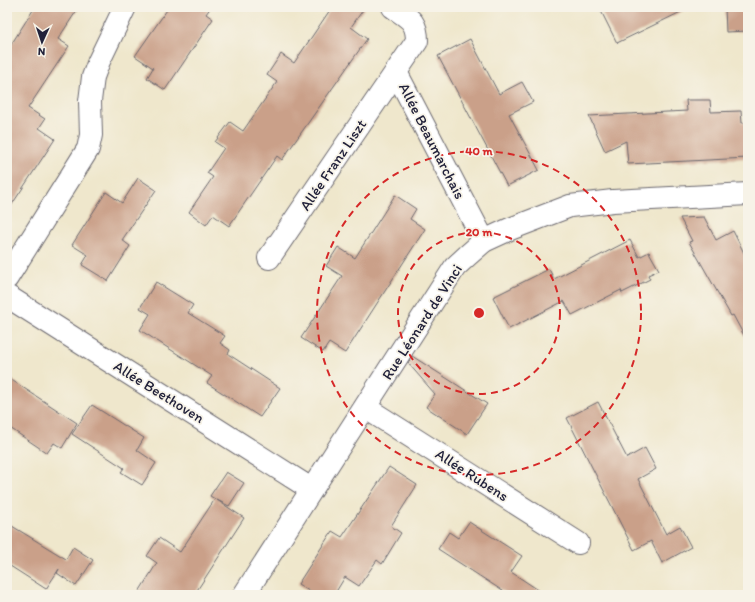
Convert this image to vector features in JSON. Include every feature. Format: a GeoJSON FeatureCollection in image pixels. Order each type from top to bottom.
{"type":"FeatureCollection","features":[{"type":"Feature","properties":{"kind":"street"},"geometry":{"type":"LineString","coordinates":[[7,278],[88,148],[91,135],[90,90],[93,78],[99,61],[126,7]]}},
{"type":"Feature","properties":{"kind":"street","name":"Allée Beaumarchais"},"geometry":{"type":"LineString","coordinates":[[393,7],[412,21],[417,30],[417,41],[396,72],[484,241]]}},
{"type":"Feature","properties":{"kind":"street","name":"Allée Franz Liszt"},"geometry":{"type":"LineString","coordinates":[[269,258],[396,72]]}},
{"type":"Feature","properties":{"kind":"street","name":"Rue Léonard de Vinci"},"geometry":{"type":"LineString","coordinates":[[244,595],[311,489],[366,408],[456,267],[484,241],[517,226],[570,206],[613,201],[748,194]]}},
{"type":"Feature","properties":{"kind":"street","name":"Allée Beethoven"},"geometry":{"type":"LineString","coordinates":[[7,296],[311,489]]}},
{"type":"Feature","properties":{"kind":"street","name":"Allée Rubens"},"geometry":{"type":"LineString","coordinates":[[366,408],[578,543]]}},
{"type":"Feature","properties":{"kind":"building"},"geometry":{"type":"Polygon","coordinates":[[[35,7],[79,7],[58,39],[69,46],[28,108],[45,119],[39,128],[55,139],[7,212],[7,51],[35,7]]]}},
{"type":"Feature","properties":{"kind":"building"},"geometry":{"type":"Polygon","coordinates":[[[169,7],[211,7],[206,14],[213,19],[165,90],[147,78],[153,68],[135,56],[169,7]]]}},
{"type":"Feature","properties":{"kind":"building"},"geometry":{"type":"Polygon","coordinates":[[[332,7],[365,7],[351,27],[367,39],[282,160],[277,156],[229,226],[213,215],[206,225],[189,212],[213,177],[207,173],[224,148],[215,142],[230,122],[243,131],[277,82],[267,75],[281,54],[294,63],[332,7]]]}},
{"type":"Feature","properties":{"kind":"building"},"geometry":{"type":"Polygon","coordinates":[[[599,7],[691,7],[617,43],[599,7]]]}},
{"type":"Feature","properties":{"kind":"building"},"geometry":{"type":"Polygon","coordinates":[[[725,7],[748,7],[748,31],[726,32],[725,7]]]}},
{"type":"Feature","properties":{"kind":"building"},"geometry":{"type":"Polygon","coordinates":[[[470,39],[499,94],[522,82],[533,102],[509,114],[539,170],[507,186],[438,56],[470,39]]]}},
{"type":"Feature","properties":{"kind":"building"},"geometry":{"type":"Polygon","coordinates":[[[686,100],[710,100],[711,112],[741,111],[742,123],[748,122],[748,158],[628,164],[626,141],[605,151],[589,116],[687,111],[686,100]]]}},
{"type":"Feature","properties":{"kind":"building"},"geometry":{"type":"Polygon","coordinates":[[[138,178],[156,190],[122,240],[130,246],[108,281],[82,265],[88,255],[72,245],[106,192],[122,203],[138,178]]]}},
{"type":"Feature","properties":{"kind":"building"},"geometry":{"type":"Polygon","coordinates":[[[395,195],[416,209],[410,219],[425,229],[345,353],[329,343],[323,352],[301,338],[342,276],[326,266],[338,247],[355,258],[395,195]]]}},
{"type":"Feature","properties":{"kind":"building"},"geometry":{"type":"Polygon","coordinates":[[[704,217],[716,240],[733,231],[748,261],[748,343],[689,242],[692,241],[680,218],[704,217]]]}},
{"type":"Feature","properties":{"kind":"building"},"geometry":{"type":"Polygon","coordinates":[[[630,240],[639,257],[649,252],[659,270],[648,275],[650,279],[622,293],[621,290],[572,315],[564,301],[509,329],[493,297],[549,269],[554,279],[630,240]]]}},
{"type":"Feature","properties":{"kind":"building"},"geometry":{"type":"Polygon","coordinates":[[[156,282],[193,305],[188,313],[225,336],[220,343],[230,350],[228,354],[280,388],[260,417],[207,383],[212,376],[140,330],[150,314],[140,308],[156,282]]]}},
{"type":"Feature","properties":{"kind":"building"},"geometry":{"type":"Polygon","coordinates":[[[412,356],[487,404],[467,434],[426,407],[435,394],[408,363],[412,356]]]}},
{"type":"Feature","properties":{"kind":"building"},"geometry":{"type":"Polygon","coordinates":[[[7,377],[77,423],[62,448],[54,443],[47,453],[7,426],[7,377]]]}},
{"type":"Feature","properties":{"kind":"building"},"geometry":{"type":"Polygon","coordinates":[[[598,402],[627,458],[645,448],[656,469],[638,479],[666,534],[680,526],[691,547],[662,563],[651,541],[634,550],[567,418],[598,402]]]}},
{"type":"Feature","properties":{"kind":"building"},"geometry":{"type":"Polygon","coordinates":[[[92,405],[144,438],[137,450],[156,463],[142,485],[121,472],[124,468],[72,434],[92,405]]]}},
{"type":"Feature","properties":{"kind":"building"},"geometry":{"type":"Polygon","coordinates":[[[389,467],[417,485],[391,526],[401,533],[382,564],[377,560],[359,586],[345,577],[334,595],[315,595],[298,584],[332,531],[342,537],[389,467]]]}},
{"type":"Feature","properties":{"kind":"building"},"geometry":{"type":"Polygon","coordinates":[[[226,472],[244,483],[229,506],[217,500],[244,518],[194,595],[137,595],[157,563],[147,556],[159,538],[180,552],[215,499],[210,496],[226,472]]]}},
{"type":"Feature","properties":{"kind":"building"},"geometry":{"type":"Polygon","coordinates":[[[469,522],[522,556],[511,572],[546,595],[509,595],[438,549],[449,532],[458,538],[469,522]]]}},
{"type":"Feature","properties":{"kind":"building"},"geometry":{"type":"Polygon","coordinates":[[[7,523],[66,559],[73,547],[93,560],[76,586],[57,573],[59,569],[46,589],[7,564],[7,523]]]}}]}
